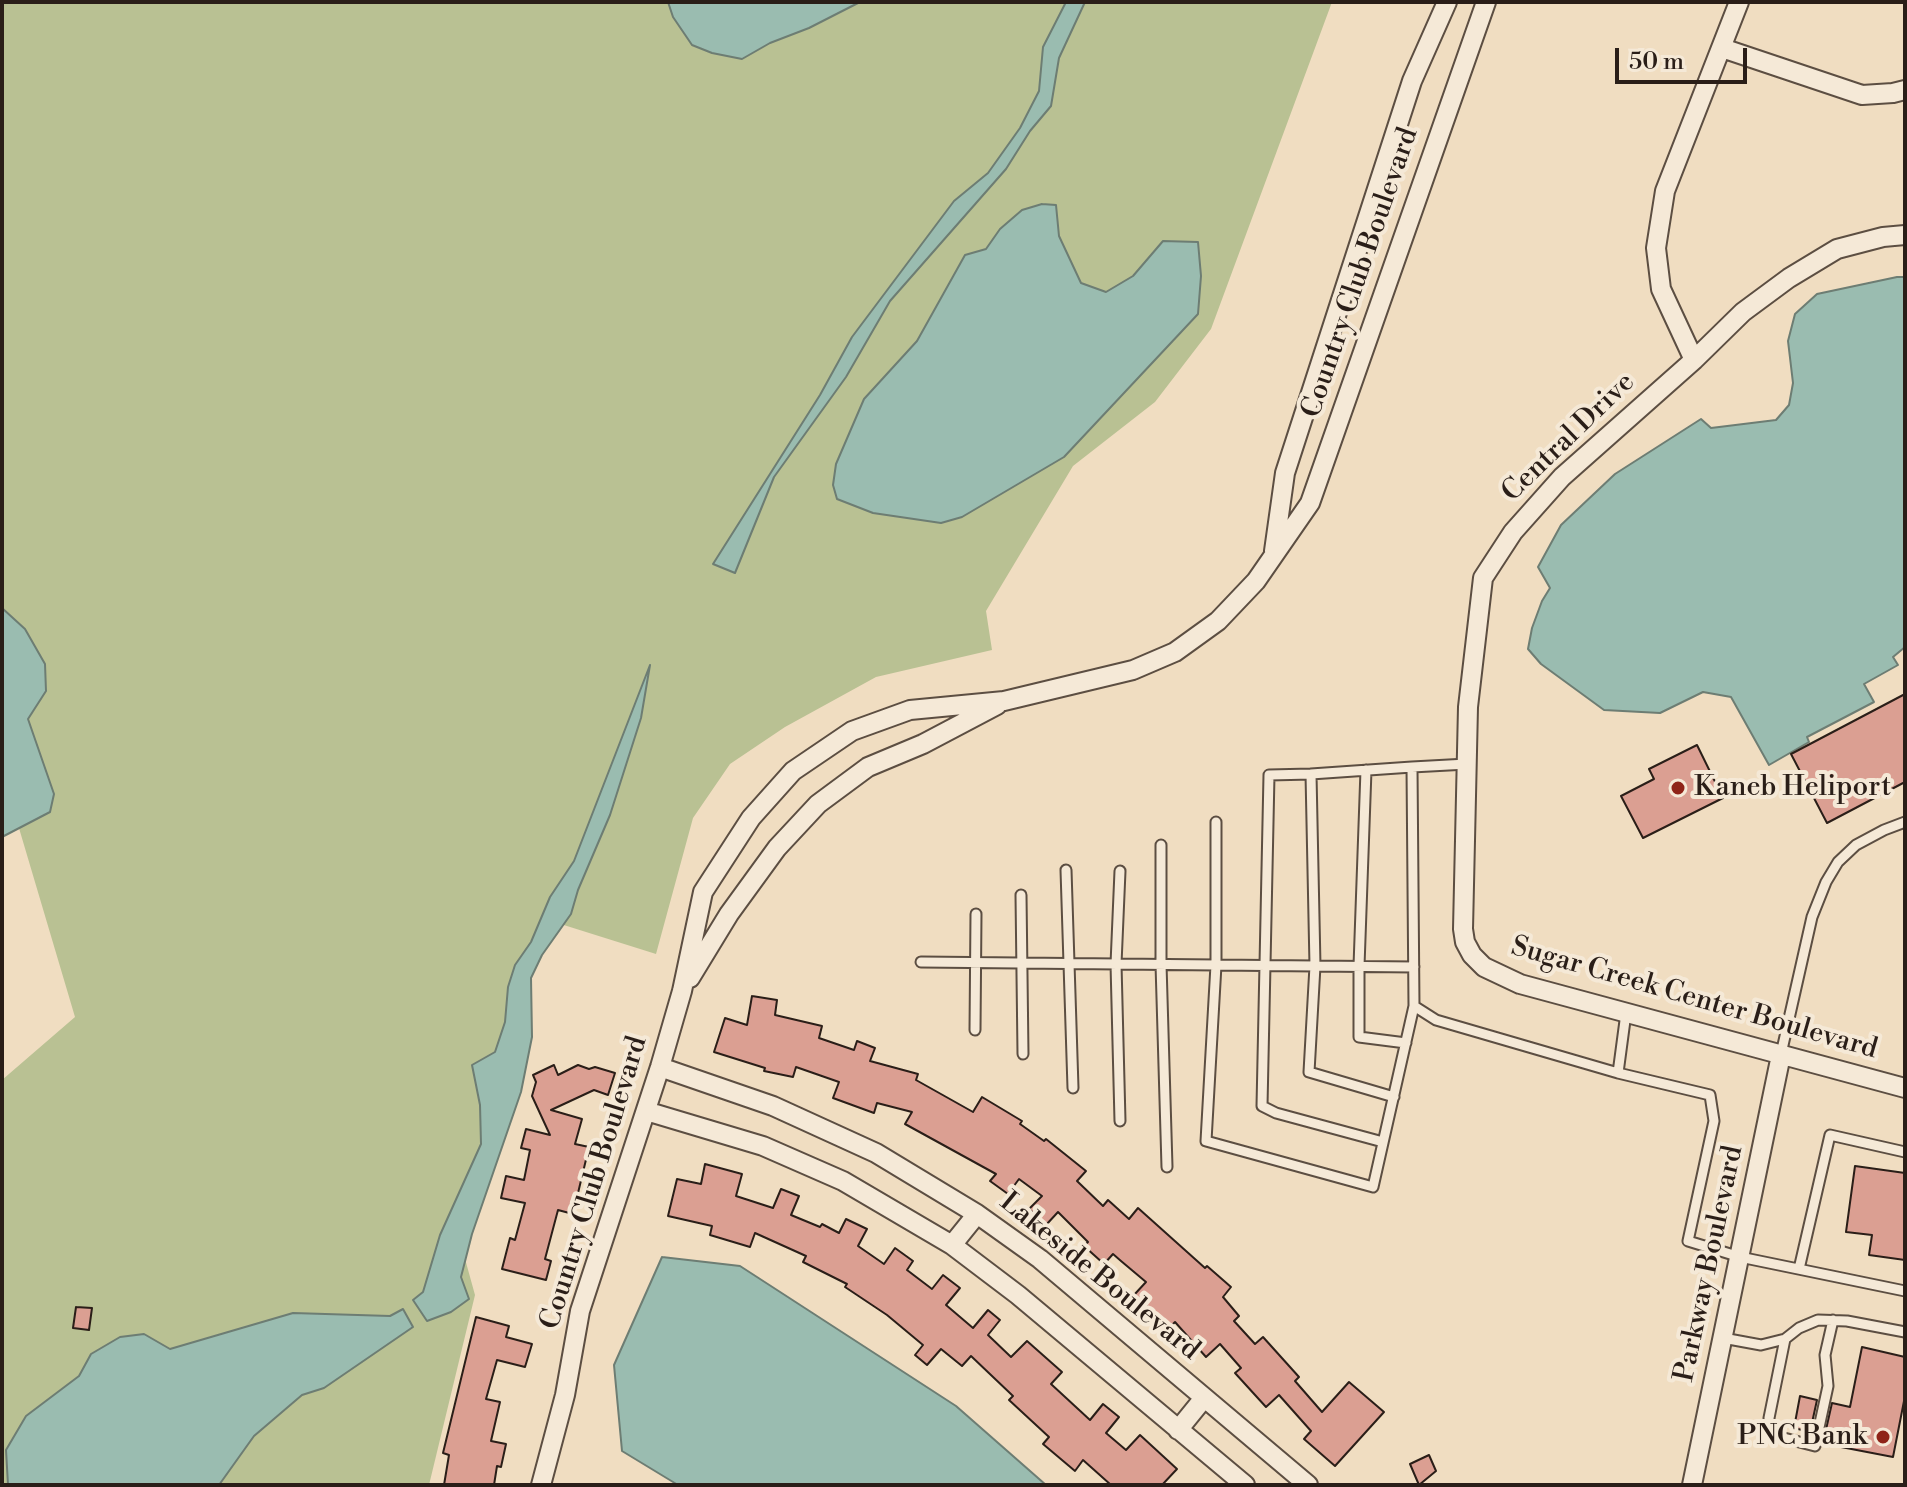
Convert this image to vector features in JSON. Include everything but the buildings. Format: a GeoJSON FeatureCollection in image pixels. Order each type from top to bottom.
{"type":"FeatureCollection","features":[{"type":"Feature","properties":{"kind":"street","name":"Country Club Boulevard"},"geometry":{"type":"LineString","coordinates":[[1274,554],[1285,473],[1412,81],[1447,2]]}},
{"type":"Feature","properties":{"kind":"street","name":"Country Club Boulevard"},"geometry":{"type":"LineString","coordinates":[[541,1485],[565,1395],[580,1311],[660,1067],[682,991],[703,892],[751,818],[793,771],[852,731],[910,710],[1004,701],[1133,670],[1175,652],[1218,621],[1256,581],[1310,503],[1486,2]]}},
{"type":"Feature","properties":{"kind":"street"},"geometry":{"type":"LineString","coordinates":[[1694,360],[1661,289],[1656,248],[1665,191],[1739,2]]}},
{"type":"Feature","properties":{"kind":"street"},"geometry":{"type":"LineString","coordinates":[[1722,48],[1862,95],[1905,90]]}},
{"type":"Feature","properties":{"kind":"street","name":"Central Drive"},"geometry":{"type":"LineString","coordinates":[[1472,955],[1463,929],[1468,707],[1483,578],[1513,532],[1562,477],[1694,360],[1743,312],[1789,278],[1837,249],[1883,237],[1905,235]]}},
{"type":"Feature","properties":{"kind":"street","name":"Country Club Boulevard"},"geometry":{"type":"LineString","coordinates":[[682,991],[729,914],[769,859],[818,804],[868,767],[923,744],[1004,701]]}},
{"type":"Feature","properties":{"kind":"street","name":"Sugar Creek Center Boulevard"},"geometry":{"type":"LineString","coordinates":[[1472,955],[1484,967],[1520,984],[1905,1088]]}},
{"type":"Feature","properties":{"kind":"street","name":"Parkway Boulevard"},"geometry":{"type":"LineString","coordinates":[[1692,1485],[1781,1055]]}},
{"type":"Feature","properties":{"kind":"street","name":"Lakeside Boulevard"},"geometry":{"type":"LineString","coordinates":[[660,1067],[773,1106],[876,1153],[977,1214],[1040,1259],[1308,1485]]}},
{"type":"Feature","properties":{"kind":"street"},"geometry":{"type":"LineString","coordinates":[[646,1111],[763,1146],[843,1181],[952,1245],[1018,1295],[1245,1485]]}},
{"type":"Feature","properties":{"kind":"street"},"geometry":{"type":"LineString","coordinates":[[952,1245],[977,1214]]}},
{"type":"Feature","properties":{"kind":"street"},"geometry":{"type":"LineString","coordinates":[[1178,1430],[1204,1398]]}},
{"type":"Feature","properties":{"kind":"lane"},"geometry":{"type":"LineString","coordinates":[[1383,1142],[1276,1113],[1262,1106],[1269,775],[1467,764]]}},
{"type":"Feature","properties":{"kind":"lane"},"geometry":{"type":"LineString","coordinates":[[1216,822],[1216,965],[1206,1141],[1373,1187],[1414,1006],[1412,767]]}},
{"type":"Feature","properties":{"kind":"lane"},"geometry":{"type":"LineString","coordinates":[[1366,770],[1359,1037],[1406,1043]]}},
{"type":"Feature","properties":{"kind":"lane"},"geometry":{"type":"LineString","coordinates":[[1311,774],[1315,966],[1309,1072],[1394,1097]]}},
{"type":"Feature","properties":{"kind":"lane"},"geometry":{"type":"LineString","coordinates":[[1781,1055],[1812,917],[1826,882],[1838,862],[1856,845],[1905,822]]}},
{"type":"Feature","properties":{"kind":"lane"},"geometry":{"type":"LineString","coordinates":[[1161,845],[1167,1167]]}},
{"type":"Feature","properties":{"kind":"lane"},"geometry":{"type":"LineString","coordinates":[[1066,870],[1073,1088]]}},
{"type":"Feature","properties":{"kind":"lane"},"geometry":{"type":"LineString","coordinates":[[1120,871],[1116,964],[1120,1121]]}},
{"type":"Feature","properties":{"kind":"lane"},"geometry":{"type":"LineString","coordinates":[[1021,895],[1023,1054]]}},
{"type":"Feature","properties":{"kind":"lane"},"geometry":{"type":"LineString","coordinates":[[975,1030],[976,914]]}},
{"type":"Feature","properties":{"kind":"lane"},"geometry":{"type":"LineString","coordinates":[[921,962],[1414,967]]}},
{"type":"Feature","properties":{"kind":"lane"},"geometry":{"type":"LineString","coordinates":[[1414,1006],[1436,1020],[1618,1073],[1710,1095],[1714,1121],[1688,1241],[1740,1257],[1905,1291]]}},
{"type":"Feature","properties":{"kind":"lane"},"geometry":{"type":"LineString","coordinates":[[1618,1073],[1626,1013]]}},
{"type":"Feature","properties":{"kind":"lane"},"geometry":{"type":"LineString","coordinates":[[1799,1269],[1830,1135],[1905,1152]]}},
{"type":"Feature","properties":{"kind":"lane"},"geometry":{"type":"LineString","coordinates":[[1723,1338],[1761,1345],[1785,1339],[1799,1328],[1818,1320],[1847,1321],[1905,1332]]}},
{"type":"Feature","properties":{"kind":"lane"},"geometry":{"type":"LineString","coordinates":[[1785,1339],[1769,1418],[1770,1430],[1780,1437],[1815,1446],[1828,1386],[1825,1355],[1833,1320]]}},
{"type":"Feature","properties":{"kind":"green space"},"geometry":{"type":"Polygon","coordinates":[[[2,2],[1332,2],[1211,329],[1155,402],[1073,466],[986,611],[992,650],[876,677],[785,727],[730,764],[693,818],[656,954],[551,921],[519,984],[462,1248],[475,1295],[429,1485],[2,1485],[2,1080],[75,1017],[2,779],[2,2]]]}},
{"type":"Feature","properties":{"kind":"water"},"geometry":{"type":"Polygon","coordinates":[[[668,2],[860,2],[742,59],[692,45],[673,17],[668,2]]]}},
{"type":"Feature","properties":{"kind":"water"},"geometry":{"type":"Polygon","coordinates":[[[1066,2],[1085,2],[1059,58],[1051,106],[1030,131],[1006,169],[890,301],[846,377],[774,477],[735,573],[713,564],[820,395],[852,337],[954,201],[988,173],[1020,128],[1039,91],[1043,47],[1066,2]]]}},
{"type":"Feature","properties":{"kind":"water"},"geometry":{"type":"Polygon","coordinates":[[[1042,204],[1056,205],[1059,236],[1081,283],[1106,292],[1133,276],[1163,241],[1198,242],[1201,276],[1198,314],[1064,457],[962,517],[941,523],[873,513],[837,499],[833,485],[836,464],[864,399],[917,341],[965,255],[986,249],[1000,229],[1022,210],[1042,204]]]}},
{"type":"Feature","properties":{"kind":"water"},"geometry":{"type":"Polygon","coordinates":[[[1905,277],[1905,647],[1893,657],[1898,665],[1864,684],[1874,702],[1807,737],[1809,742],[1769,765],[1731,697],[1703,692],[1660,713],[1604,710],[1541,664],[1528,649],[1532,628],[1550,588],[1538,567],[1561,525],[1615,474],[1701,419],[1711,428],[1776,420],[1789,405],[1793,383],[1788,341],[1795,314],[1817,294],[1905,277]]]}},
{"type":"Feature","properties":{"kind":"water"},"geometry":{"type":"Polygon","coordinates":[[[2,608],[25,629],[45,664],[46,691],[28,719],[54,794],[50,812],[2,837],[2,608]]]}},
{"type":"Feature","properties":{"kind":"water"},"geometry":{"type":"Polygon","coordinates":[[[650,665],[641,718],[610,815],[571,914],[542,955],[531,978],[532,1037],[521,1092],[472,1234],[461,1277],[469,1299],[451,1312],[427,1321],[413,1300],[423,1292],[440,1235],[481,1144],[480,1105],[472,1065],[495,1052],[505,1022],[508,987],[515,965],[531,942],[550,897],[574,861],[650,665]]]}},
{"type":"Feature","properties":{"kind":"water"},"geometry":{"type":"Polygon","coordinates":[[[662,1257],[740,1266],[956,1406],[1046,1485],[678,1485],[622,1451],[614,1365],[662,1257]]]}},
{"type":"Feature","properties":{"kind":"water"},"geometry":{"type":"Polygon","coordinates":[[[403,1309],[413,1327],[324,1388],[302,1395],[254,1436],[219,1485],[8,1485],[6,1450],[26,1416],[79,1376],[91,1354],[120,1337],[144,1334],[170,1349],[293,1313],[390,1316],[403,1309]]]}},
{"type":"Feature","properties":{"kind":"place","name":"Kaneb Heliport"},"geometry":{"type":"Point","coordinates":[1678,788]}},
{"type":"Feature","properties":{"kind":"place","name":"PNC Bank"},"geometry":{"type":"Point","coordinates":[1883,1437]}}]}
